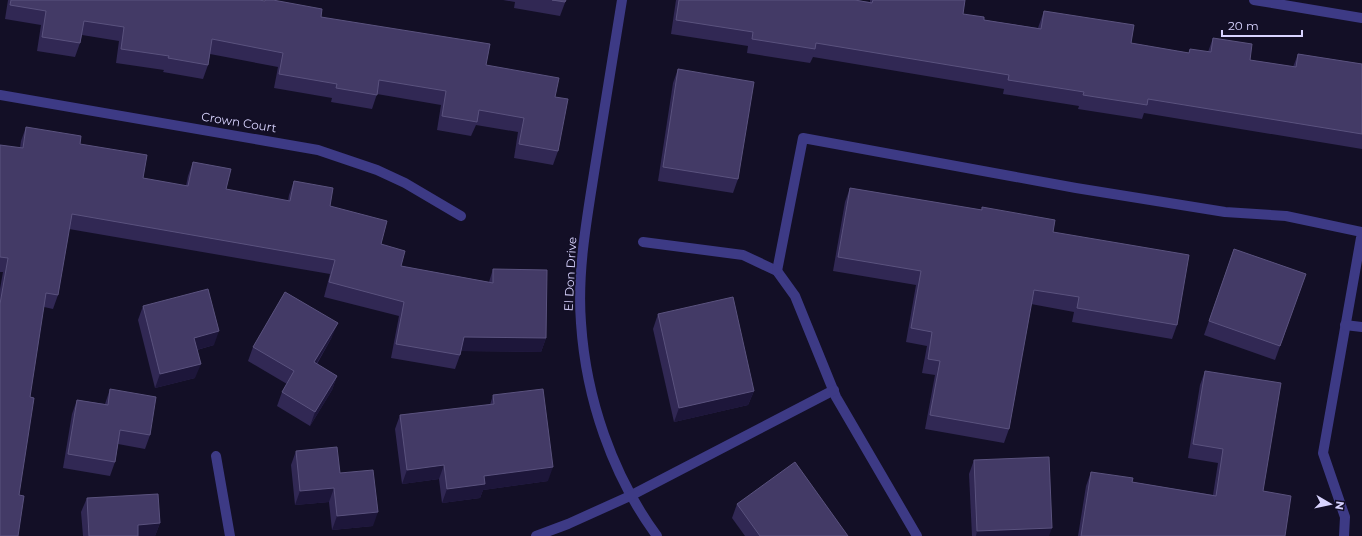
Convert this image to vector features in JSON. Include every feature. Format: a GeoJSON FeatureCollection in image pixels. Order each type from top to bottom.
{"type":"FeatureCollection","features":[{"type":"Feature","properties":{"kind":"street","name":"El Don Drive"},"geometry":{"type":"LineString","coordinates":[[622,0],[587,219],[580,291],[581,323],[586,362],[602,430],[630,496],[656,536]]}},
{"type":"Feature","properties":{"kind":"street"},"geometry":{"type":"LineString","coordinates":[[1254,0],[1286,3],[1362,18]]}},
{"type":"Feature","properties":{"kind":"street","name":"Crown Court"},"geometry":{"type":"LineString","coordinates":[[0,95],[318,150],[377,170],[405,183],[461,216]]}},
{"type":"Feature","properties":{"kind":"street"},"geometry":{"type":"LineString","coordinates":[[777,271],[803,138],[1076,188],[1225,212],[1286,216],[1362,232],[1323,453],[1345,517],[1344,536]]}},
{"type":"Feature","properties":{"kind":"street"},"geometry":{"type":"LineString","coordinates":[[643,242],[743,255],[777,271],[795,296],[834,390],[917,536]]}},
{"type":"Feature","properties":{"kind":"street"},"geometry":{"type":"LineString","coordinates":[[1345,325],[1362,327]]}},
{"type":"Feature","properties":{"kind":"street"},"geometry":{"type":"LineString","coordinates":[[536,536],[568,524],[630,496],[834,390]]}},
{"type":"Feature","properties":{"kind":"street"},"geometry":{"type":"LineString","coordinates":[[216,456],[230,536]]}},
{"type":"Feature","properties":{"kind":"building"},"geometry":{"type":"Polygon","coordinates":[[[11,0],[273,0],[322,9],[321,17],[490,44],[486,65],[559,78],[555,97],[568,99],[558,151],[519,144],[524,118],[479,110],[477,122],[442,116],[446,91],[379,80],[377,95],[336,88],[337,84],[279,74],[283,53],[212,39],[208,65],[168,58],[169,56],[121,49],[124,27],[84,21],[80,43],[42,37],[46,11],[10,5],[11,0]]]}},
{"type":"Feature","properties":{"kind":"building"},"geometry":{"type":"Polygon","coordinates":[[[552,0],[566,0],[565,2],[552,0]]]}},
{"type":"Feature","properties":{"kind":"building"},"geometry":{"type":"Polygon","coordinates":[[[679,0],[855,0],[872,3],[873,0],[965,0],[963,14],[984,17],[984,20],[1041,29],[1044,11],[1134,25],[1131,43],[1189,53],[1190,49],[1211,52],[1213,38],[1252,44],[1250,60],[1296,67],[1298,54],[1362,64],[1362,134],[1148,99],[1147,105],[1083,95],[1084,92],[1008,80],[1009,75],[816,43],[815,49],[752,39],[753,32],[676,20],[679,0]]]}},
{"type":"Feature","properties":{"kind":"building"},"geometry":{"type":"Polygon","coordinates":[[[678,69],[754,82],[738,179],[663,167],[678,69]]]}},
{"type":"Feature","properties":{"kind":"building"},"geometry":{"type":"Polygon","coordinates":[[[26,127],[81,136],[80,144],[147,155],[143,178],[188,186],[193,162],[231,169],[226,189],[290,201],[294,181],[333,188],[330,206],[387,221],[381,244],[405,251],[401,266],[493,283],[493,269],[547,270],[546,338],[464,337],[460,355],[396,344],[404,302],[329,282],[335,260],[72,214],[58,295],[46,293],[30,397],[34,398],[19,495],[24,496],[18,536],[0,536],[0,304],[8,258],[0,257],[0,145],[23,148],[26,127]]]}},
{"type":"Feature","properties":{"kind":"building"},"geometry":{"type":"Polygon","coordinates":[[[850,188],[982,210],[982,207],[1055,220],[1053,232],[1189,255],[1177,325],[1077,308],[1079,297],[1034,290],[1009,429],[930,415],[940,361],[928,359],[932,332],[911,328],[921,271],[838,257],[850,188]]]}},
{"type":"Feature","properties":{"kind":"building"},"geometry":{"type":"Polygon","coordinates":[[[1234,249],[1306,274],[1280,346],[1209,321],[1234,249]]]}},
{"type":"Feature","properties":{"kind":"building"},"geometry":{"type":"Polygon","coordinates":[[[208,289],[219,331],[194,338],[201,364],[160,374],[143,306],[208,289]]]}},
{"type":"Feature","properties":{"kind":"building"},"geometry":{"type":"Polygon","coordinates":[[[285,292],[338,323],[314,362],[337,376],[315,412],[282,392],[294,371],[253,347],[285,292]]]}},
{"type":"Feature","properties":{"kind":"building"},"geometry":{"type":"Polygon","coordinates":[[[733,297],[754,391],[679,408],[658,314],[733,297]]]}},
{"type":"Feature","properties":{"kind":"building"},"geometry":{"type":"Polygon","coordinates":[[[1205,371],[1281,383],[1263,491],[1291,496],[1285,536],[1081,536],[1091,472],[1133,478],[1132,482],[1216,496],[1223,449],[1193,444],[1205,371]]]}},
{"type":"Feature","properties":{"kind":"building"},"geometry":{"type":"Polygon","coordinates":[[[110,389],[156,397],[150,435],[120,430],[115,462],[68,454],[77,400],[108,405],[110,389]]]}},
{"type":"Feature","properties":{"kind":"building"},"geometry":{"type":"Polygon","coordinates":[[[543,389],[553,467],[484,476],[485,484],[447,489],[444,465],[407,470],[400,415],[494,404],[493,395],[543,389]]]}},
{"type":"Feature","properties":{"kind":"building"},"geometry":{"type":"Polygon","coordinates":[[[337,447],[340,473],[373,470],[378,512],[337,516],[334,488],[300,491],[296,451],[337,447]]]}},
{"type":"Feature","properties":{"kind":"building"},"geometry":{"type":"Polygon","coordinates":[[[1049,457],[1052,528],[977,531],[974,460],[1049,457]]]}},
{"type":"Feature","properties":{"kind":"building"},"geometry":{"type":"Polygon","coordinates":[[[795,462],[848,536],[760,536],[737,504],[795,462]]]}},
{"type":"Feature","properties":{"kind":"building"},"geometry":{"type":"Polygon","coordinates":[[[158,494],[160,523],[138,525],[138,536],[89,536],[87,498],[158,494]]]}}]}
